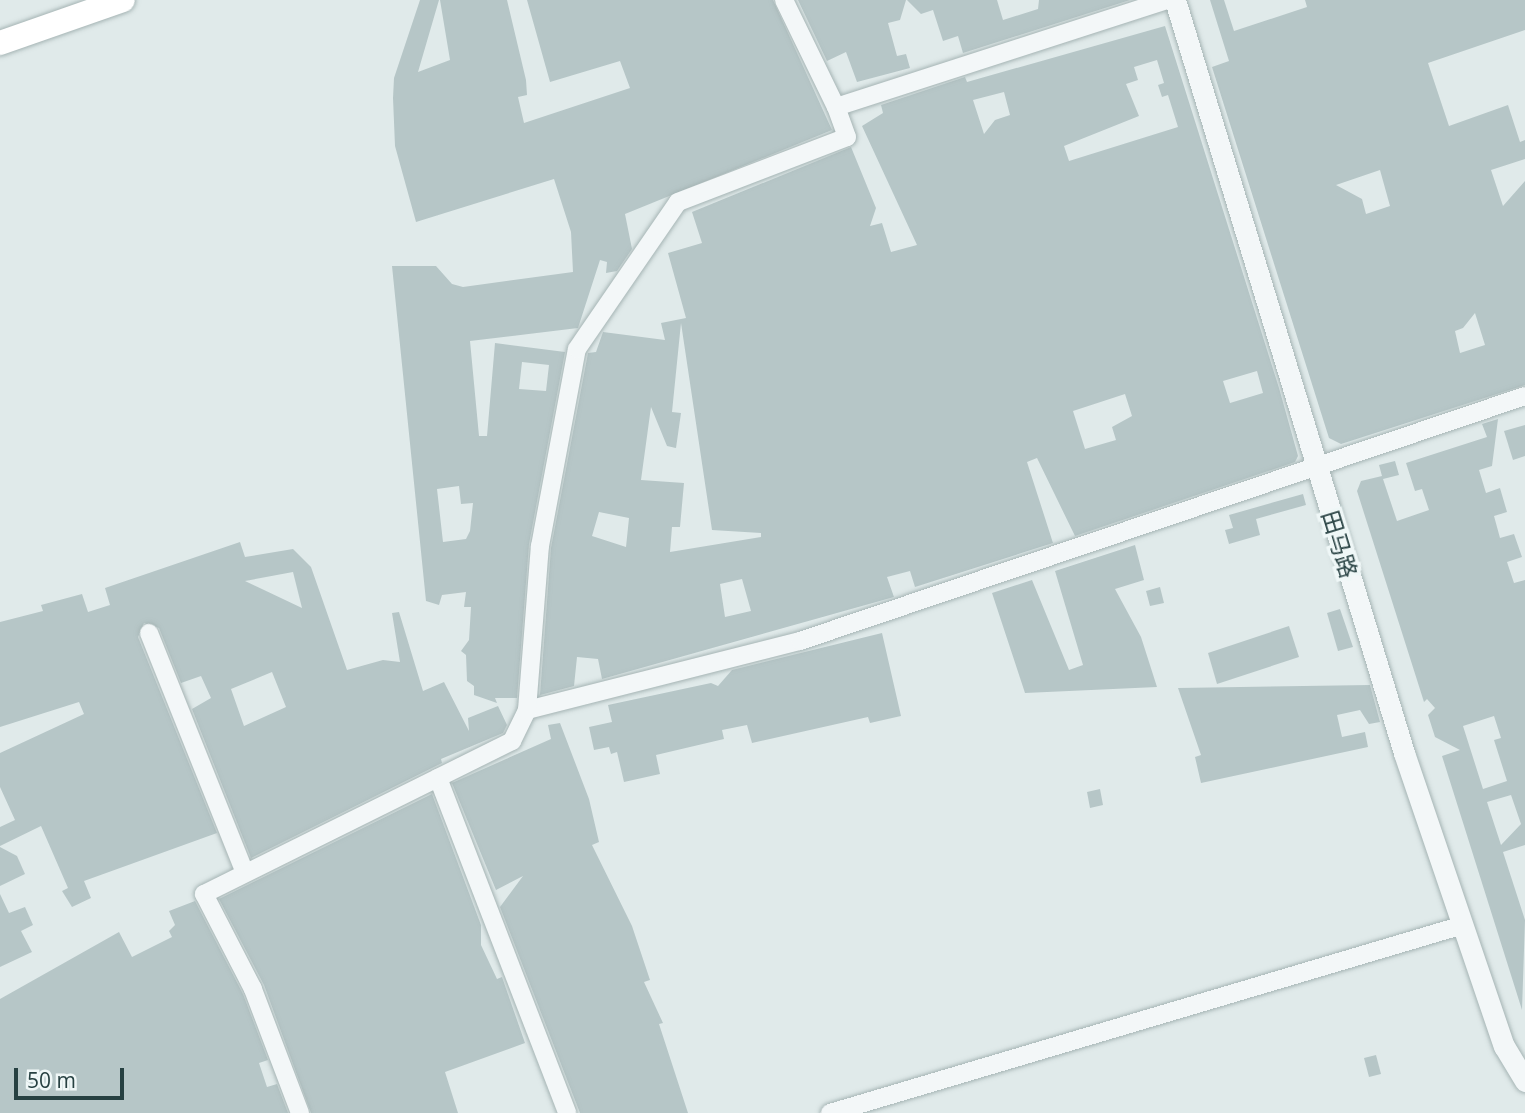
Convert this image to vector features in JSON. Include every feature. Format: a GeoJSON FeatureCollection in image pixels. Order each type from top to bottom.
{"type":"FeatureCollection","features":[{"type":"Feature","properties":{"kind":"main road"},"geometry":{"type":"LineString","coordinates":[[0,43],[123,0]]}},
{"type":"Feature","properties":{"kind":"street"},"geometry":{"type":"LineString","coordinates":[[300,1113],[253,989],[204,894],[512,741],[527,710],[540,546],[577,349],[678,202],[848,137],[784,0]]}},
{"type":"Feature","properties":{"kind":"street"},"geometry":{"type":"LineString","coordinates":[[836,107],[1167,0]]}},
{"type":"Feature","properties":{"kind":"street","name":"田马路"},"geometry":{"type":"LineString","coordinates":[[1175,0],[1404,753],[1504,1046],[1525,1081]]}},
{"type":"Feature","properties":{"kind":"street"},"geometry":{"type":"LineString","coordinates":[[527,710],[800,641],[1316,463],[1525,396]]}},
{"type":"Feature","properties":{"kind":"street"},"geometry":{"type":"LineString","coordinates":[[149,632],[245,873]]}},
{"type":"Feature","properties":{"kind":"street"},"geometry":{"type":"LineString","coordinates":[[438,778],[567,1113]]}},
{"type":"Feature","properties":{"kind":"street"},"geometry":{"type":"LineString","coordinates":[[830,1113],[1463,925]]}},
{"type":"Feature","properties":{"kind":"building"},"geometry":{"type":"Polygon","coordinates":[[[420,0],[439,0],[418,72],[450,60],[440,0],[507,0],[526,80],[527,95],[518,97],[524,123],[630,88],[620,61],[550,82],[527,0],[773,0],[832,130],[625,214],[632,249],[617,271],[606,273],[607,262],[600,260],[578,328],[470,341],[479,436],[487,436],[495,343],[565,352],[529,544],[517,698],[495,698],[497,703],[474,695],[474,686],[467,681],[466,655],[461,651],[469,640],[471,607],[464,607],[466,592],[442,595],[439,605],[426,601],[392,266],[436,266],[452,284],[463,287],[573,272],[571,232],[554,179],[416,222],[395,146],[394,78],[420,0]],[[522,362],[519,389],[546,391],[549,365],[522,362]],[[459,486],[437,489],[443,542],[466,539],[470,531],[473,503],[461,504],[459,486]]]}},
{"type":"Feature","properties":{"kind":"building"},"geometry":{"type":"Polygon","coordinates":[[[798,0],[906,0],[900,20],[888,23],[897,56],[906,54],[910,68],[857,82],[846,52],[827,61],[798,0]]]}},
{"type":"Feature","properties":{"kind":"building"},"geometry":{"type":"Polygon","coordinates":[[[907,0],[997,0],[1003,20],[1038,9],[1039,0],[1130,0],[963,53],[958,36],[943,41],[933,10],[921,14],[907,0]]]}},
{"type":"Feature","properties":{"kind":"building"},"geometry":{"type":"Polygon","coordinates":[[[1210,0],[1224,0],[1234,31],[1307,7],[1305,0],[1525,0],[1525,30],[1428,63],[1449,126],[1508,105],[1520,142],[1525,140],[1525,159],[1491,170],[1503,206],[1525,181],[1525,385],[1341,444],[1329,438],[1212,67],[1229,61],[1210,0]],[[1380,170],[1336,185],[1362,199],[1366,214],[1390,206],[1380,170]],[[1475,313],[1463,328],[1455,331],[1460,353],[1485,345],[1475,313]]]}},
{"type":"Feature","properties":{"kind":"building"},"geometry":{"type":"Polygon","coordinates":[[[1165,26],[1279,388],[1298,456],[1295,462],[1075,536],[1037,458],[1027,462],[1053,543],[915,587],[910,571],[887,577],[894,597],[602,679],[598,659],[577,657],[574,686],[540,695],[551,548],[588,353],[596,352],[603,332],[665,340],[661,323],[686,318],[668,253],[702,243],[692,212],[851,147],[876,208],[870,226],[882,223],[891,252],[917,245],[862,126],[883,113],[881,105],[965,77],[967,82],[1165,26]],[[1157,60],[1134,67],[1138,80],[1126,84],[1139,116],[1064,146],[1069,161],[1178,127],[1168,95],[1162,97],[1158,85],[1164,83],[1157,60]],[[1004,92],[973,100],[984,134],[995,120],[1010,115],[1004,92]],[[681,323],[672,412],[681,413],[676,448],[667,446],[651,407],[641,480],[684,483],[680,527],[672,527],[670,552],[761,537],[761,533],[712,530],[681,323]],[[1257,371],[1223,381],[1230,403],[1263,393],[1257,371]],[[1125,394],[1073,411],[1085,449],[1116,440],[1112,427],[1132,416],[1125,394]],[[599,512],[592,536],[626,547],[629,518],[599,512]],[[742,579],[720,584],[725,617],[751,611],[742,579]]]}},
{"type":"Feature","properties":{"kind":"building"},"geometry":{"type":"Polygon","coordinates":[[[1498,419],[1492,466],[1479,470],[1486,493],[1500,488],[1507,512],[1494,516],[1500,538],[1514,534],[1522,557],[1507,562],[1514,583],[1525,580],[1525,845],[1503,852],[1525,920],[1522,1010],[1442,756],[1460,750],[1435,737],[1428,715],[1435,708],[1427,699],[1424,702],[1357,491],[1361,481],[1382,476],[1379,465],[1395,461],[1399,475],[1383,479],[1397,521],[1429,510],[1422,489],[1415,491],[1406,463],[1487,437],[1482,424],[1498,419]],[[1494,716],[1463,726],[1483,789],[1507,781],[1494,740],[1501,738],[1494,716]],[[1511,795],[1487,802],[1501,845],[1521,824],[1511,795]]]}},
{"type":"Feature","properties":{"kind":"building"},"geometry":{"type":"Polygon","coordinates":[[[1525,425],[1525,456],[1513,460],[1504,431],[1525,425]]]}},
{"type":"Feature","properties":{"kind":"building"},"geometry":{"type":"Polygon","coordinates":[[[1303,494],[1306,505],[1256,519],[1260,535],[1229,544],[1225,530],[1233,528],[1229,515],[1303,494]]]}},
{"type":"Feature","properties":{"kind":"building"},"geometry":{"type":"Polygon","coordinates":[[[240,542],[245,557],[293,549],[311,567],[347,670],[383,660],[400,662],[392,613],[399,612],[423,691],[444,682],[469,731],[468,718],[498,706],[507,725],[503,733],[441,759],[442,763],[251,858],[192,709],[211,698],[201,676],[181,683],[159,628],[144,623],[138,637],[217,833],[84,881],[91,898],[72,907],[62,891],[68,888],[41,826],[0,846],[0,827],[15,820],[0,787],[0,753],[84,714],[79,702],[0,727],[0,622],[43,611],[41,605],[82,594],[88,612],[110,605],[105,588],[240,542]],[[293,572],[245,581],[302,608],[293,572]],[[272,672],[231,689],[244,726],[286,707],[272,672]]]}},
{"type":"Feature","properties":{"kind":"building"},"geometry":{"type":"Polygon","coordinates":[[[1135,545],[1144,580],[1115,589],[1141,637],[1157,687],[1025,693],[992,593],[1032,580],[1069,670],[1083,665],[1055,571],[1135,545]]]}},
{"type":"Feature","properties":{"kind":"building"},"geometry":{"type":"Polygon","coordinates":[[[1160,587],[1164,603],[1150,606],[1146,591],[1160,587]]]}},
{"type":"Feature","properties":{"kind":"building"},"geometry":{"type":"Polygon","coordinates":[[[1340,609],[1353,647],[1338,651],[1327,613],[1340,609]]]}},
{"type":"Feature","properties":{"kind":"building"},"geometry":{"type":"Polygon","coordinates":[[[1289,626],[1299,657],[1217,684],[1208,653],[1289,626]]]}},
{"type":"Feature","properties":{"kind":"building"},"geometry":{"type":"Polygon","coordinates":[[[882,633],[901,716],[870,723],[868,717],[752,743],[747,725],[722,730],[724,739],[656,755],[660,774],[624,782],[617,752],[611,754],[609,747],[594,750],[589,727],[612,722],[608,705],[711,683],[718,686],[732,670],[882,633]]]}},
{"type":"Feature","properties":{"kind":"building"},"geometry":{"type":"Polygon","coordinates":[[[1370,685],[1380,722],[1369,724],[1360,710],[1337,715],[1342,737],[1365,732],[1368,747],[1201,783],[1195,757],[1201,755],[1178,688],[1370,685]]]}},
{"type":"Feature","properties":{"kind":"building"},"geometry":{"type":"Polygon","coordinates":[[[560,723],[589,799],[599,842],[592,845],[632,926],[650,980],[644,982],[663,1023],[659,1024],[688,1113],[580,1113],[500,907],[523,876],[496,890],[452,783],[551,739],[548,725],[560,723]]]}},
{"type":"Feature","properties":{"kind":"building"},"geometry":{"type":"Polygon","coordinates":[[[1100,789],[1103,805],[1090,808],[1087,792],[1100,789]]]}},
{"type":"Feature","properties":{"kind":"building"},"geometry":{"type":"Polygon","coordinates":[[[432,794],[481,925],[481,945],[497,979],[502,977],[525,1043],[445,1072],[458,1113],[311,1113],[264,985],[219,899],[432,794]]]}},
{"type":"Feature","properties":{"kind":"building"},"geometry":{"type":"Polygon","coordinates":[[[0,847],[17,856],[25,874],[0,886],[0,847]]]}},
{"type":"Feature","properties":{"kind":"building"},"geometry":{"type":"Polygon","coordinates":[[[0,894],[9,913],[25,907],[33,925],[21,931],[32,952],[0,967],[0,894]]]}},
{"type":"Feature","properties":{"kind":"building"},"geometry":{"type":"Polygon","coordinates":[[[195,901],[243,994],[268,1060],[259,1063],[267,1087],[277,1084],[288,1113],[0,1113],[0,999],[119,932],[132,957],[172,937],[169,931],[175,925],[169,911],[195,901]]]}},
{"type":"Feature","properties":{"kind":"building"},"geometry":{"type":"Polygon","coordinates":[[[1376,1055],[1381,1074],[1369,1077],[1364,1058],[1376,1055]]]}}]}
